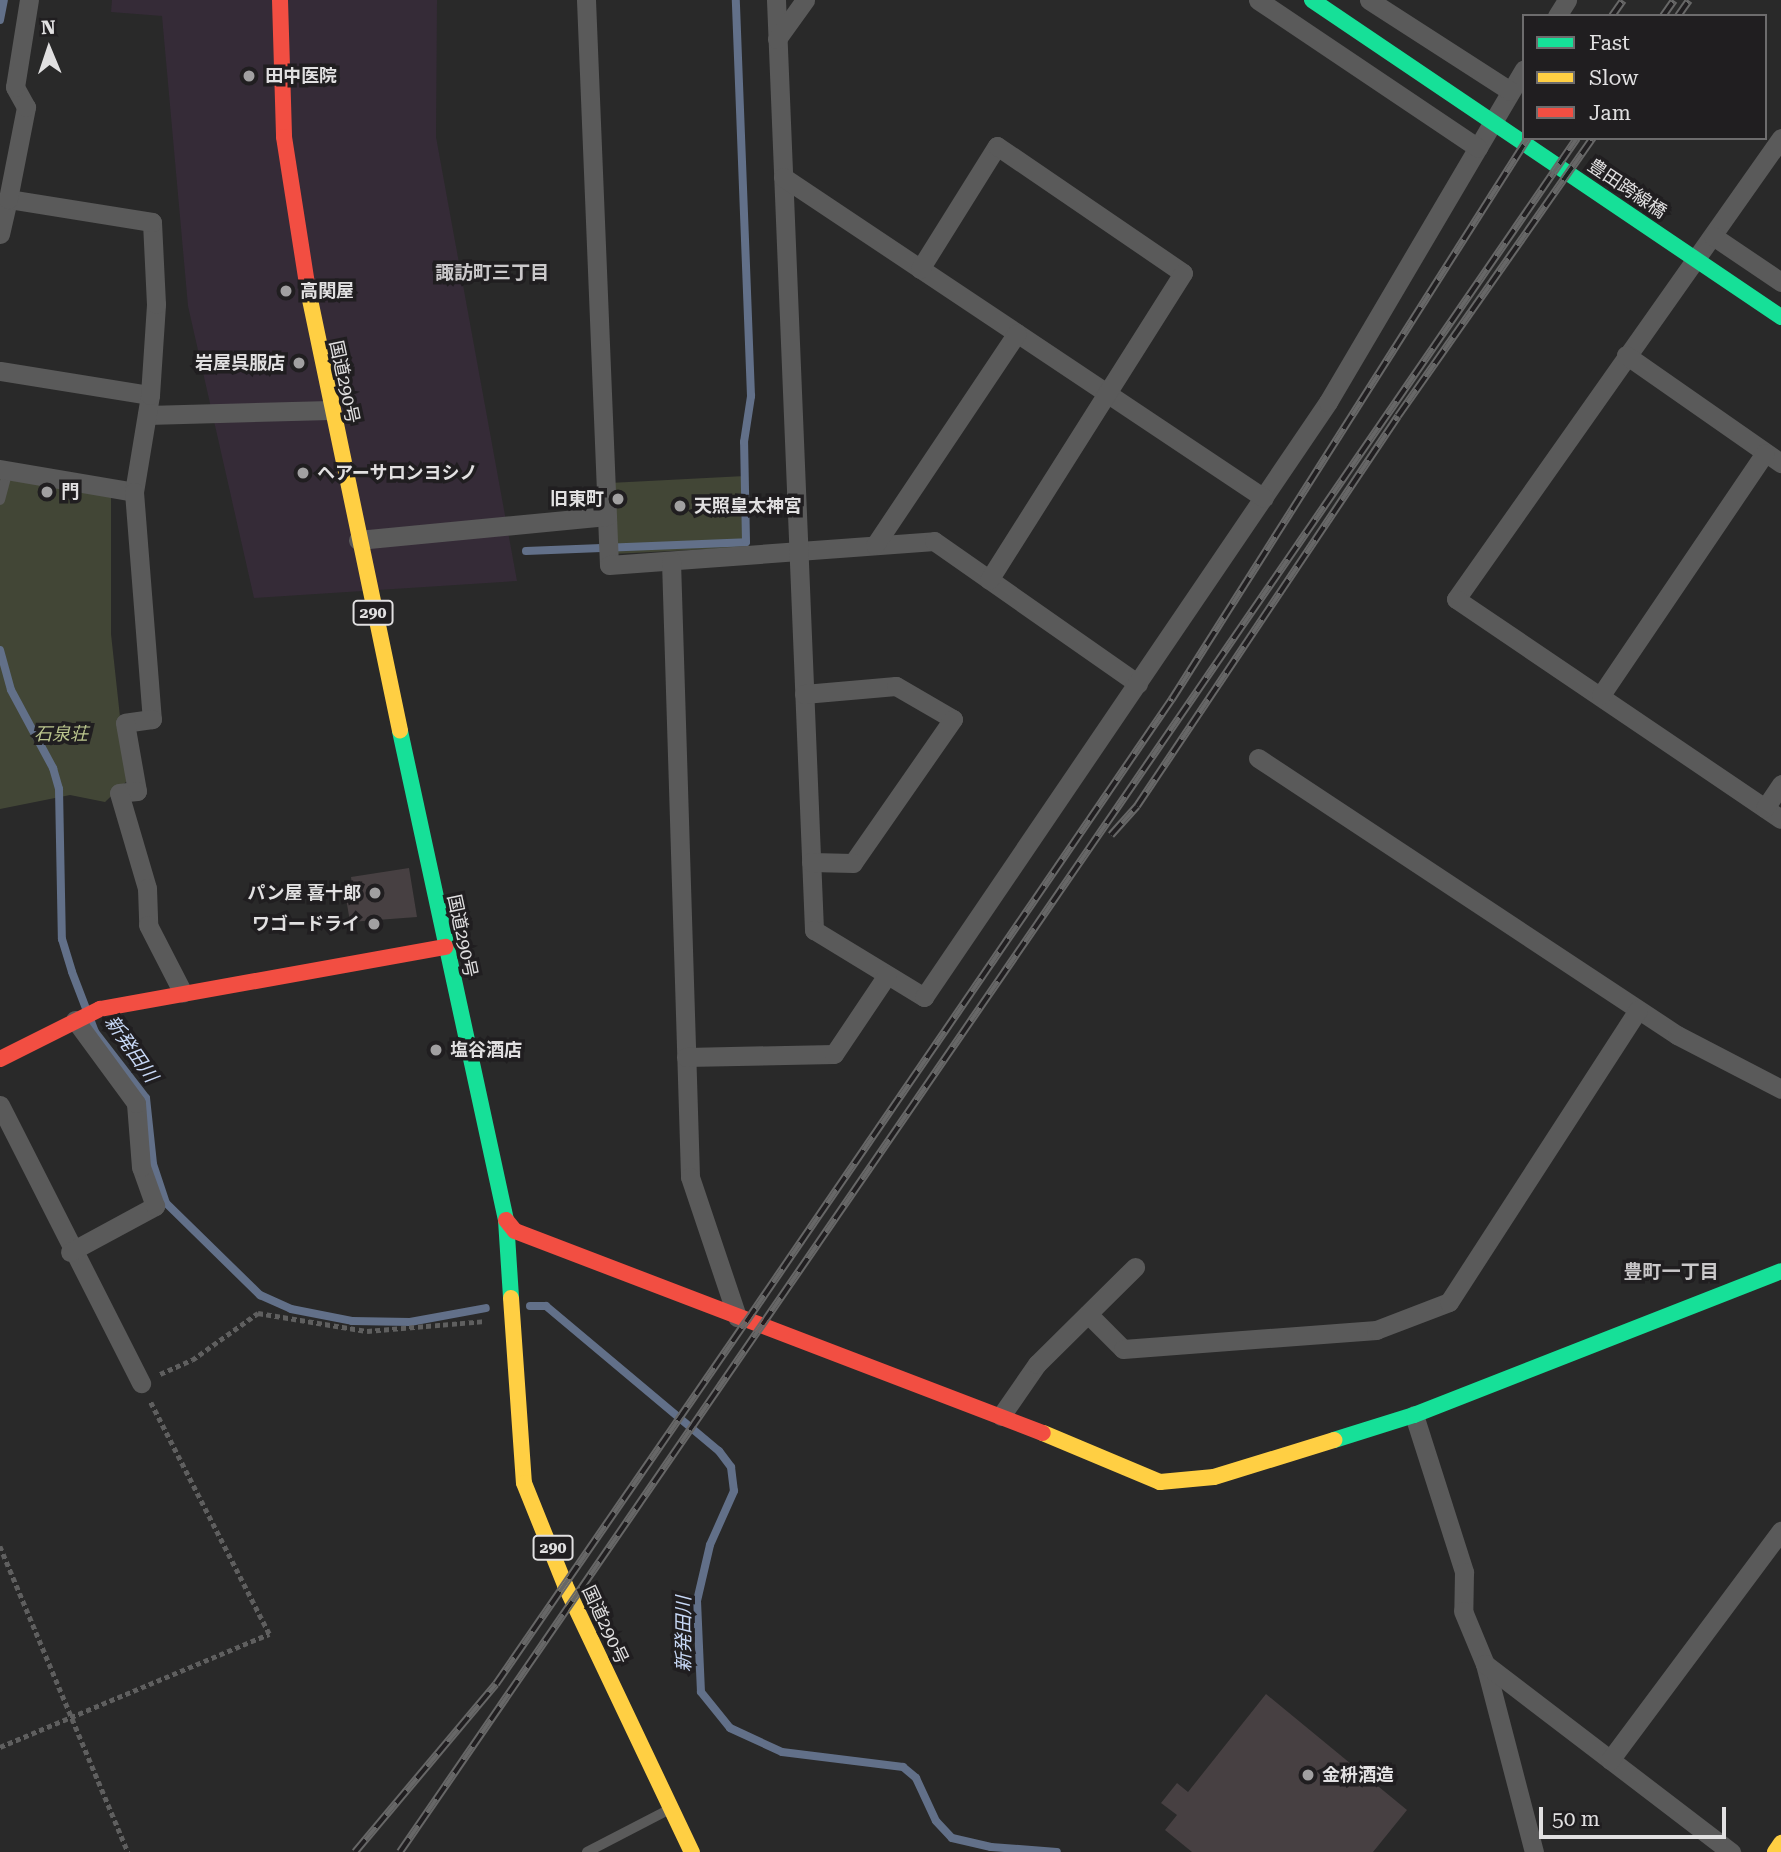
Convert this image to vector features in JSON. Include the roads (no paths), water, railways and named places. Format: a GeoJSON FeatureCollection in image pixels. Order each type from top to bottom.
{"type":"FeatureCollection","features":[{"type":"Feature","properties":{"kind":"main road","name":"国道290号"},"geometry":{"type":"LineString","coordinates":[[281,0],[284,137],[330,410],[506,1220],[510,1318],[524,1482],[565,1585],[692,1852]]}},
{"type":"Feature","properties":{"kind":"main road","name":"豊田跨線橋"},"geometry":{"type":"LineString","coordinates":[[1312,0],[1781,317]]}},
{"type":"Feature","properties":{"kind":"main road"},"geometry":{"type":"LineString","coordinates":[[0,1059],[100,1009],[445,947]]}},
{"type":"Feature","properties":{"kind":"main road"},"geometry":{"type":"LineString","coordinates":[[506,1220],[515,1231],[1001,1416],[1160,1482],[1214,1477],[1413,1415],[1780,1273]]}},
{"type":"Feature","properties":{"kind":"main road"},"geometry":{"type":"LineString","coordinates":[[1775,1852],[1781,1843]]}},
{"type":"Feature","properties":{"kind":"street"},"geometry":{"type":"LineString","coordinates":[[0,234],[26,107],[15,87],[29,0]]}},
{"type":"Feature","properties":{"kind":"street"},"geometry":{"type":"LineString","coordinates":[[586,0],[610,565],[934,541],[1138,684]]}},
{"type":"Feature","properties":{"kind":"street"},"geometry":{"type":"LineString","coordinates":[[776,0],[814,930],[924,997],[1328,402],[1522,72]]}},
{"type":"Feature","properties":{"kind":"street"},"geometry":{"type":"LineString","coordinates":[[777,39],[805,0]]}},
{"type":"Feature","properties":{"kind":"street"},"geometry":{"type":"LineString","coordinates":[[1258,0],[1478,148]]}},
{"type":"Feature","properties":{"kind":"street"},"geometry":{"type":"LineString","coordinates":[[1369,0],[1510,91]]}},
{"type":"Feature","properties":{"kind":"street"},"geometry":{"type":"LineString","coordinates":[[1781,138],[1455,599],[1773,813],[1781,784]]}},
{"type":"Feature","properties":{"kind":"street"},"geometry":{"type":"LineString","coordinates":[[920,269],[998,146],[1183,273],[989,580]]}},
{"type":"Feature","properties":{"kind":"street"},"geometry":{"type":"LineString","coordinates":[[783,177],[1264,498]]}},
{"type":"Feature","properties":{"kind":"street"},"geometry":{"type":"LineString","coordinates":[[8,199],[152,222],[156,304],[148,405],[134,492],[152,719],[125,723],[137,791],[119,793],[147,888],[148,926],[183,993]]}},
{"type":"Feature","properties":{"kind":"street"},"geometry":{"type":"LineString","coordinates":[[1713,236],[1781,282]]}},
{"type":"Feature","properties":{"kind":"street"},"geometry":{"type":"LineString","coordinates":[[875,545],[1017,333]]}},
{"type":"Feature","properties":{"kind":"street"},"geometry":{"type":"LineString","coordinates":[[1601,695],[1773,458],[1626,355]]}},
{"type":"Feature","properties":{"kind":"street"},"geometry":{"type":"LineString","coordinates":[[0,371],[148,405],[330,410]]}},
{"type":"Feature","properties":{"kind":"street"},"geometry":{"type":"LineString","coordinates":[[4,469],[134,492]]}},
{"type":"Feature","properties":{"kind":"street"},"geometry":{"type":"LineString","coordinates":[[358,540],[607,516]]}},
{"type":"Feature","properties":{"kind":"street"},"geometry":{"type":"LineString","coordinates":[[671,561],[690,1177],[737,1317]]}},
{"type":"Feature","properties":{"kind":"street"},"geometry":{"type":"LineString","coordinates":[[804,694],[895,685],[953,719],[853,863],[811,862]]}},
{"type":"Feature","properties":{"kind":"street"},"geometry":{"type":"LineString","coordinates":[[1258,758],[1638,1010],[1781,1089]]}},
{"type":"Feature","properties":{"kind":"street"},"geometry":{"type":"LineString","coordinates":[[686,1057],[834,1054],[887,975]]}},
{"type":"Feature","properties":{"kind":"street"},"geometry":{"type":"LineString","coordinates":[[1088,1314],[1123,1349],[1376,1329],[1449,1301],[1638,1010]]}},
{"type":"Feature","properties":{"kind":"street"},"geometry":{"type":"LineString","coordinates":[[71,1252],[155,1206],[141,1167],[136,1103],[75,1020]]}},
{"type":"Feature","properties":{"kind":"street"},"geometry":{"type":"LineString","coordinates":[[0,1105],[71,1252],[141,1383]]}},
{"type":"Feature","properties":{"kind":"street"},"geometry":{"type":"LineString","coordinates":[[1001,1416],[1037,1364],[1135,1266]]}},
{"type":"Feature","properties":{"kind":"street"},"geometry":{"type":"LineString","coordinates":[[1413,1415],[1464,1573],[1463,1611],[1485,1664],[1534,1852]]}},
{"type":"Feature","properties":{"kind":"street"},"geometry":{"type":"LineString","coordinates":[[1609,1760],[1781,1531]]}},
{"type":"Feature","properties":{"kind":"street"},"geometry":{"type":"LineString","coordinates":[[1485,1664],[1731,1852]]}},
{"type":"Feature","properties":{"kind":"lane"},"geometry":{"type":"LineString","coordinates":[[0,500],[4,469]]}},
{"type":"Feature","properties":{"kind":"lane"},"geometry":{"type":"LineString","coordinates":[[587,1852],[671,1808]]}},
{"type":"Feature","properties":{"kind":"waterway","name":"新発田川"},"geometry":{"type":"LineString","coordinates":[[0,20],[4,0]]}},
{"type":"Feature","properties":{"kind":"waterway"},"geometry":{"type":"LineString","coordinates":[[526,551],[746,542],[744,442],[751,396],[736,0]]}},
{"type":"Feature","properties":{"kind":"waterway","name":"新発田川"},"geometry":{"type":"LineString","coordinates":[[0,650],[11,690],[53,768],[59,789],[62,939],[95,1032],[146,1098],[153,1164],[166,1203],[260,1295],[291,1309],[352,1321],[410,1322],[486,1308]]}},
{"type":"Feature","properties":{"kind":"waterway","name":"新発田川"},"geometry":{"type":"LineString","coordinates":[[530,1306],[546,1306],[719,1451],[731,1467],[734,1491],[710,1545],[697,1601],[701,1692],[730,1728],[782,1752],[903,1767],[916,1778],[936,1821],[952,1838],[991,1847],[1057,1852]]}},
{"type":"Feature","properties":{"kind":"railway"},"geometry":{"type":"LineString","coordinates":[[1613,14],[1623,0]]}},
{"type":"Feature","properties":{"kind":"railway"},"geometry":{"type":"LineString","coordinates":[[1664,14],[1674,0]]}},
{"type":"Feature","properties":{"kind":"railway"},"geometry":{"type":"LineString","coordinates":[[1679,14],[1689,0]]}},
{"type":"Feature","properties":{"kind":"railway"},"geometry":{"type":"LineString","coordinates":[[355,1852],[496,1684],[746,1322],[1172,699],[1527,140]]}},
{"type":"Feature","properties":{"kind":"railway"},"geometry":{"type":"LineString","coordinates":[[400,1852],[1576,140]]}},
{"type":"Feature","properties":{"kind":"railway"},"geometry":{"type":"LineString","coordinates":[[1111,835],[1137,806],[1398,416],[1592,140]]}},
{"type":"Feature","properties":{"kind":"place","name":"田中医院"},"geometry":{"type":"Point","coordinates":[249,76]}},
{"type":"Feature","properties":{"kind":"place","name":"高関屋"},"geometry":{"type":"Point","coordinates":[286,291]}},
{"type":"Feature","properties":{"kind":"place","name":"岩屋呉服店"},"geometry":{"type":"Point","coordinates":[299,363]}},
{"type":"Feature","properties":{"kind":"place","name":"ヘアーサロンヨシノ"},"geometry":{"type":"Point","coordinates":[303,473]}},
{"type":"Feature","properties":{"kind":"place","name":"門"},"geometry":{"type":"Point","coordinates":[47,492]}},
{"type":"Feature","properties":{"kind":"place","name":"旧東町"},"geometry":{"type":"Point","coordinates":[618,499]}},
{"type":"Feature","properties":{"kind":"place","name":"天照皇太神宮"},"geometry":{"type":"Point","coordinates":[680,506]}},
{"type":"Feature","properties":{"kind":"place","name":"パン屋 喜十郎"},"geometry":{"type":"Point","coordinates":[375,893]}},
{"type":"Feature","properties":{"kind":"place","name":"ワゴードライ"},"geometry":{"type":"Point","coordinates":[374,924]}},
{"type":"Feature","properties":{"kind":"place","name":"塩谷酒店"},"geometry":{"type":"Point","coordinates":[436,1050]}},
{"type":"Feature","properties":{"kind":"place","name":"金枡酒造"},"geometry":{"type":"Point","coordinates":[1308,1775]}},
{"type":"Feature","properties":{"kind":"district","name":"諏訪町三丁目"},"geometry":{"type":"Point","coordinates":[492,273]}},
{"type":"Feature","properties":{"kind":"district","name":"豊町一丁目"},"geometry":{"type":"Point","coordinates":[1671,1272]}},
{"type":"Feature","properties":{"kind":"park label","name":"石泉荘"},"geometry":{"type":"Point","coordinates":[61,734]}}]}
